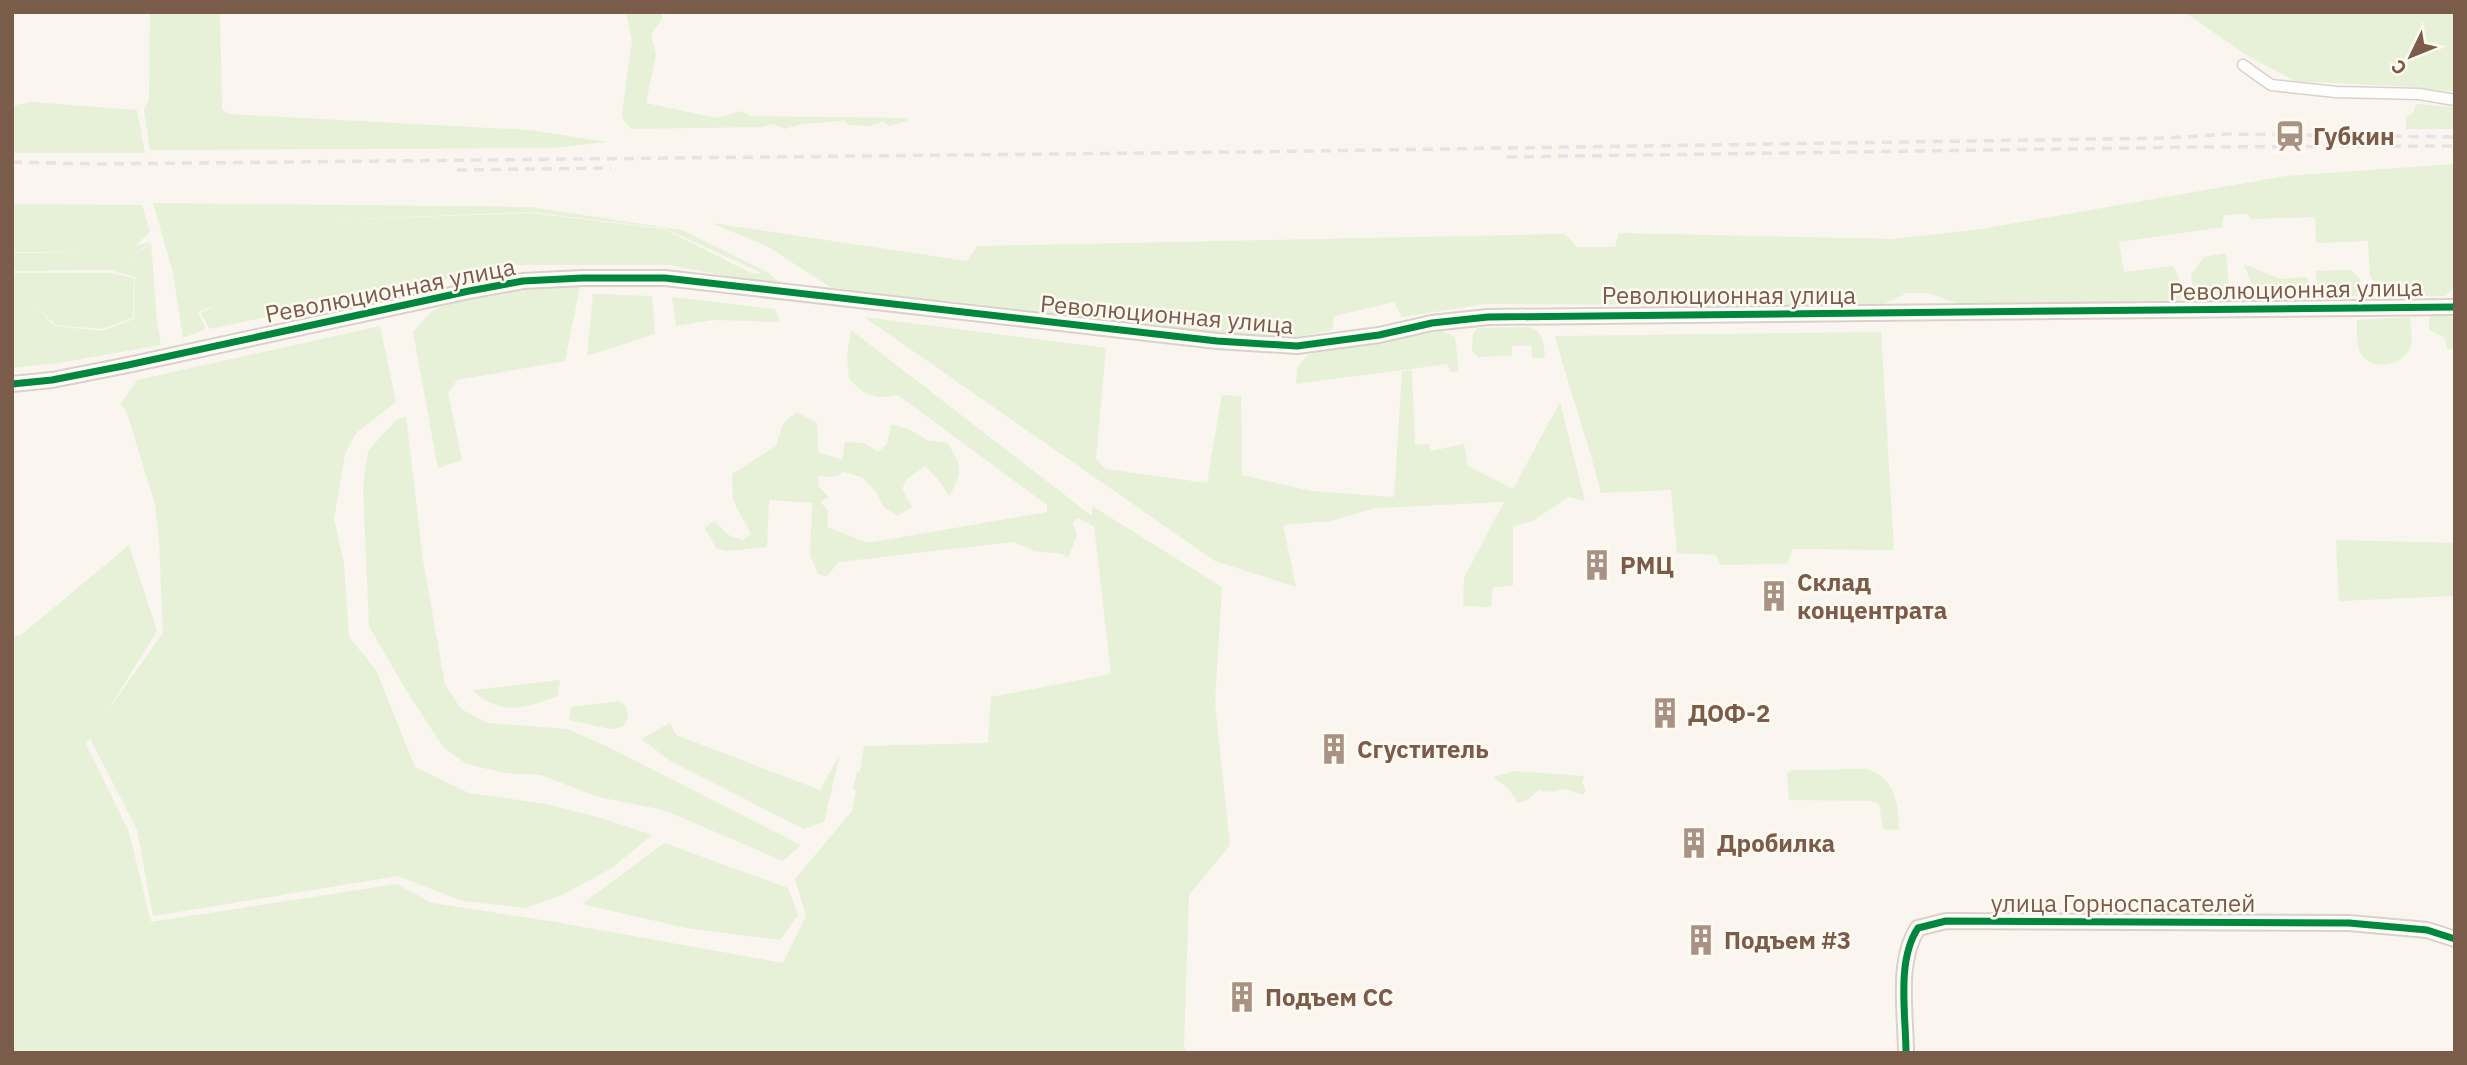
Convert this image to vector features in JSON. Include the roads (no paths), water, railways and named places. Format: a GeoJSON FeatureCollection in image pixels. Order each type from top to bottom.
{"type":"FeatureCollection","features":[{"type":"Feature","properties":{"kind":"street"},"geometry":{"type":"LineString","coordinates":[[2243,65],[2271,85],[2336,92],[2419,94],[2455,100]]}},
{"type":"Feature","properties":{"kind":"street","name":"Революционная улица"},"geometry":{"type":"LineString","coordinates":[[12,384],[52,380],[128,365],[523,281],[582,278],[665,278],[1203,340],[1297,346],[1488,317],[2455,306]]}},
{"type":"Feature","properties":{"kind":"street","name":"улица Горноспасателей"},"geometry":{"type":"LineString","coordinates":[[1906,1053],[1905,966],[1910,940],[1918,928],[1946,921],[2350,923],[2427,930],[2455,939]]}},
{"type":"Feature","properties":{"kind":"railway"},"geometry":{"type":"LineString","coordinates":[[12,162],[99,164],[1245,152],[2167,138],[2229,134],[2455,137]]}},
{"type":"Feature","properties":{"kind":"railway"},"geometry":{"type":"LineString","coordinates":[[1507,157],[2455,146]]}},
{"type":"Feature","properties":{"kind":"railway"},"geometry":{"type":"LineString","coordinates":[[457,170],[611,168]]}},
{"type":"Feature","properties":{"kind":"place","name":"Губкин"},"geometry":{"type":"Point","coordinates":[2290,136]}},
{"type":"Feature","properties":{"kind":"place","name":"РМЦ"},"geometry":{"type":"Point","coordinates":[1597,565]}},
{"type":"Feature","properties":{"kind":"place","name":"Склад концентрата"},"geometry":{"type":"Point","coordinates":[1774,596]}},
{"type":"Feature","properties":{"kind":"place","name":"ДОФ-2"},"geometry":{"type":"Point","coordinates":[1665,713]}},
{"type":"Feature","properties":{"kind":"place","name":"Сгуститель"},"geometry":{"type":"Point","coordinates":[1334,749]}},
{"type":"Feature","properties":{"kind":"place","name":"Дробилка"},"geometry":{"type":"Point","coordinates":[1694,843]}},
{"type":"Feature","properties":{"kind":"place","name":"Подъем #3"},"geometry":{"type":"Point","coordinates":[1701,940]}},
{"type":"Feature","properties":{"kind":"place","name":"Подъем СС"},"geometry":{"type":"Point","coordinates":[1242,997]}}]}
